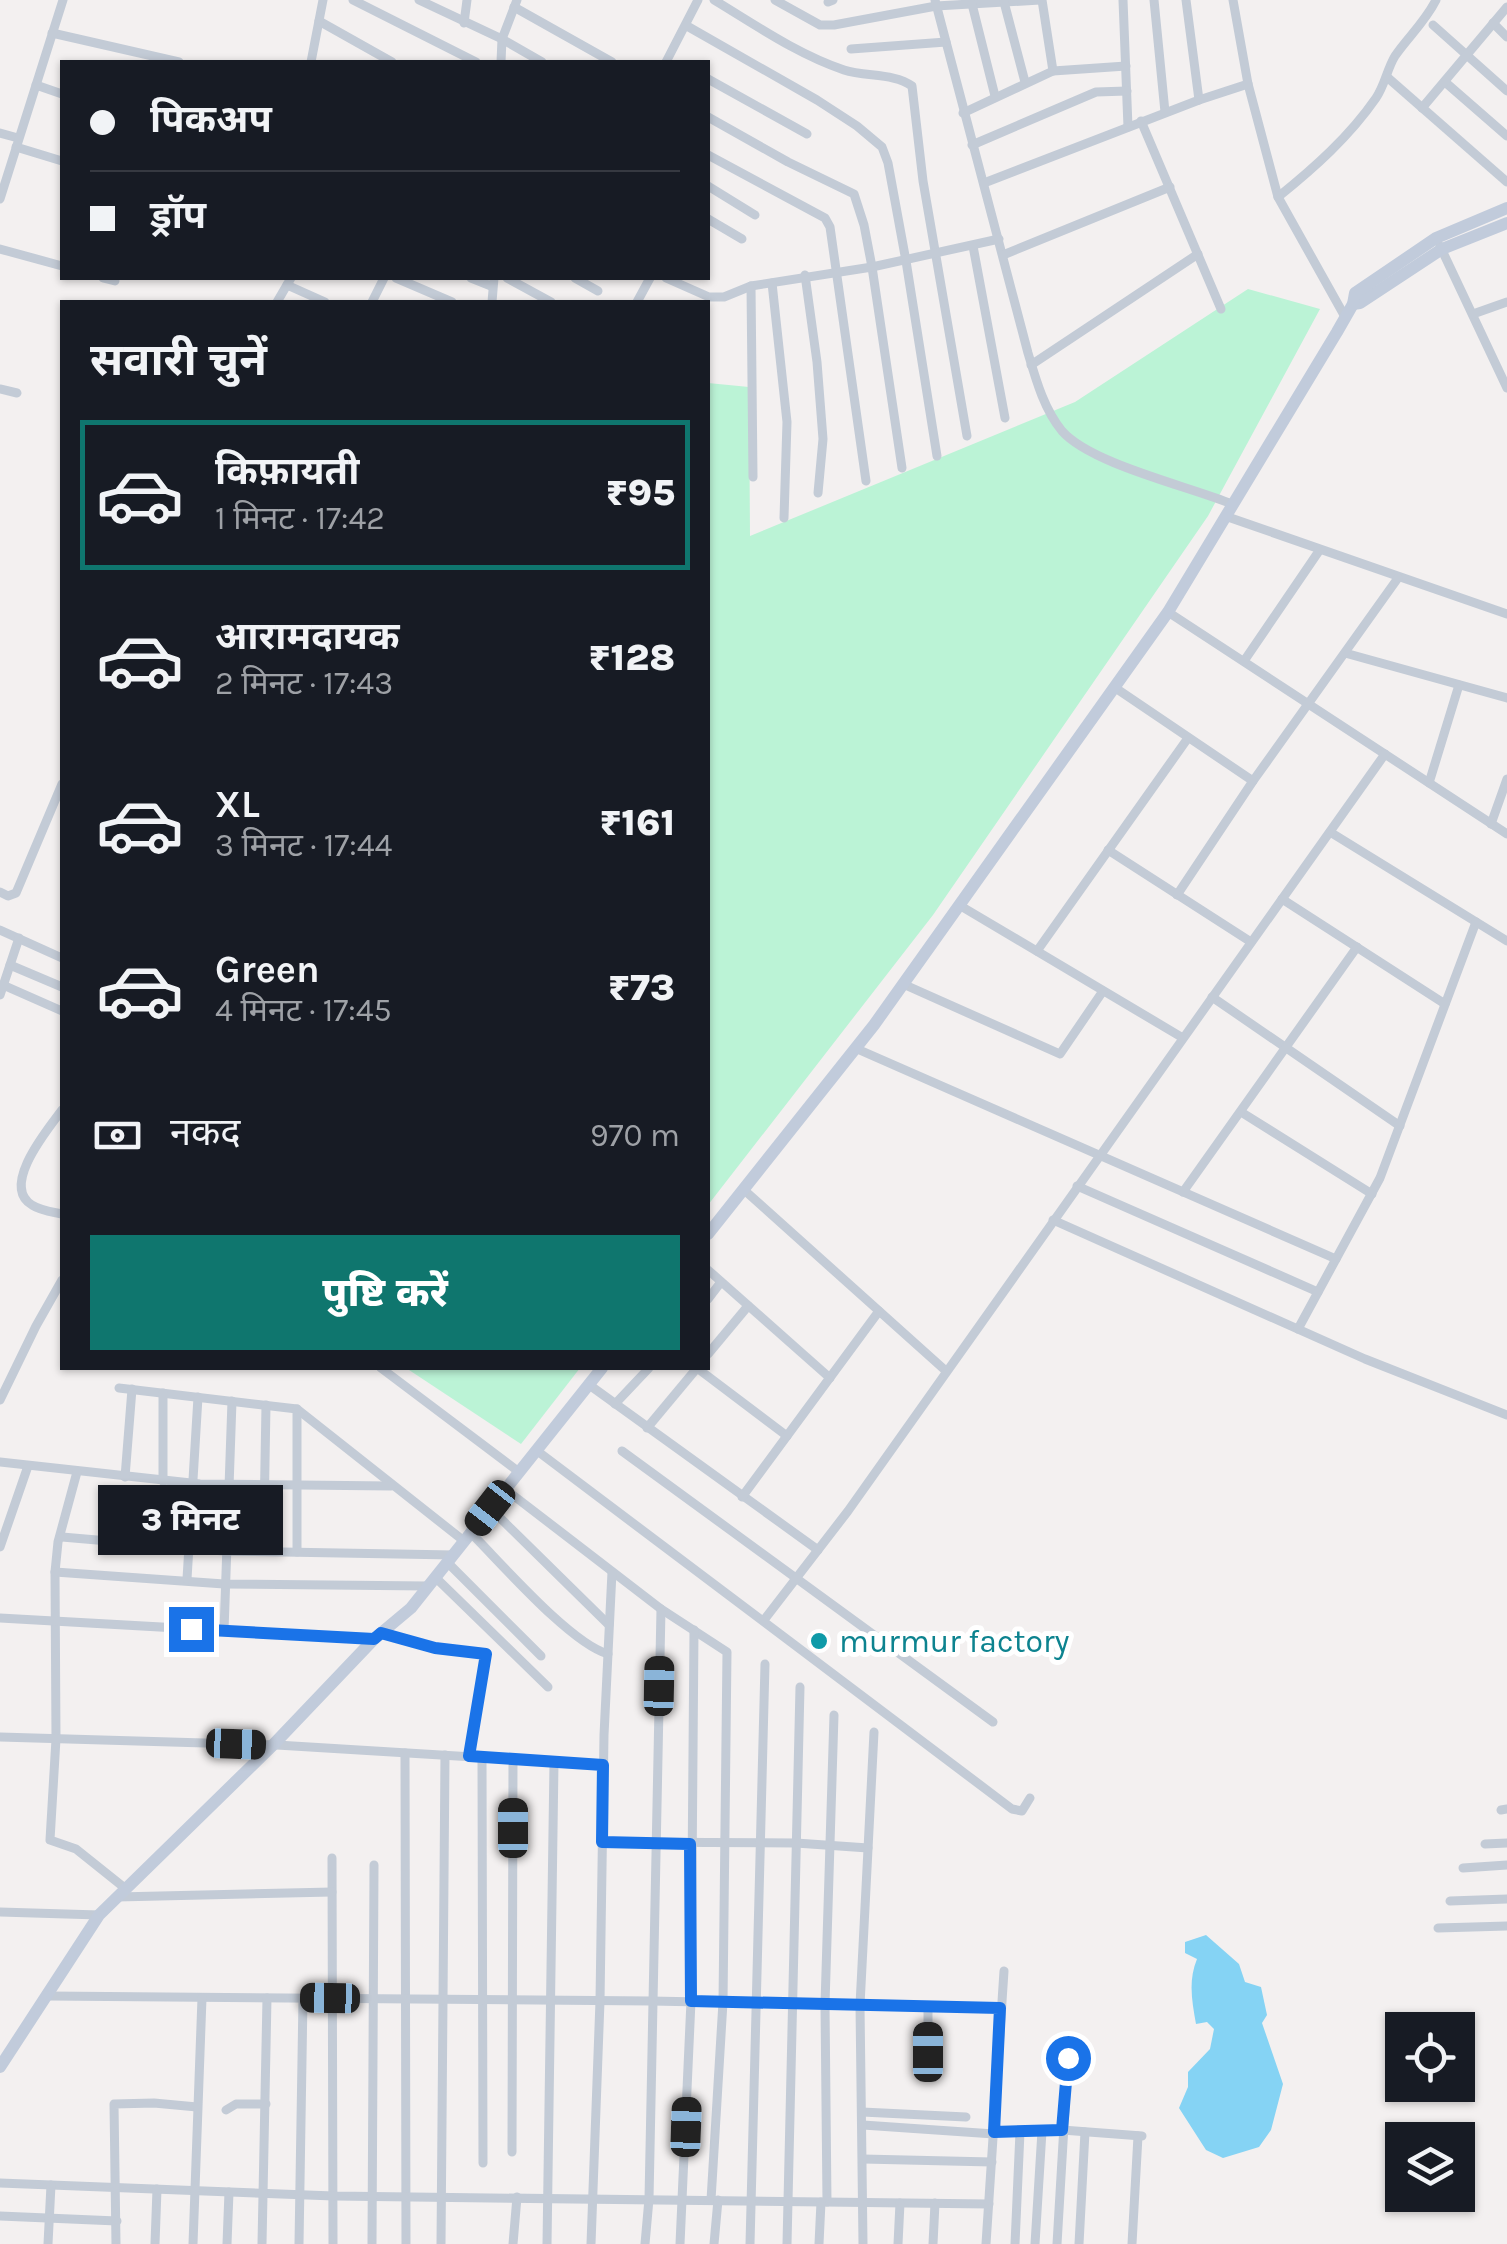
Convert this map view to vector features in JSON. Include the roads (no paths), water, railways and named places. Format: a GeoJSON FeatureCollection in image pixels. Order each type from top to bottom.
{"type":"FeatureCollection","features":[{"type":"Feature","properties":{"kind":"street"},"geometry":{"type":"LineString","coordinates":[[0,199],[63,0]]}},
{"type":"Feature","properties":{"kind":"street"},"geometry":{"type":"LineString","coordinates":[[312,59],[323,0]]}},
{"type":"Feature","properties":{"kind":"street"},"geometry":{"type":"LineString","coordinates":[[352,0],[472,60]]}},
{"type":"Feature","properties":{"kind":"street"},"geometry":{"type":"LineString","coordinates":[[419,0],[502,38],[539,60]]}},
{"type":"Feature","properties":{"kind":"street"},"geometry":{"type":"LineString","coordinates":[[464,23],[467,0]]}},
{"type":"Feature","properties":{"kind":"street"},"geometry":{"type":"LineString","coordinates":[[670,60],[698,0]]}},
{"type":"Feature","properties":{"kind":"street"},"geometry":{"type":"LineString","coordinates":[[714,0],[800,52],[848,71],[903,80],[912,86],[935,255],[968,436]]}},
{"type":"Feature","properties":{"kind":"street"},"geometry":{"type":"LineString","coordinates":[[776,0],[820,24],[834,25],[935,3],[1041,0],[1053,71]]}},
{"type":"Feature","properties":{"kind":"street"},"geometry":{"type":"LineString","coordinates":[[1123,0],[1128,126]]}},
{"type":"Feature","properties":{"kind":"street"},"geometry":{"type":"LineString","coordinates":[[1154,0],[1166,112]]}},
{"type":"Feature","properties":{"kind":"street"},"geometry":{"type":"LineString","coordinates":[[1186,0],[1199,100]]}},
{"type":"Feature","properties":{"kind":"street"},"geometry":{"type":"LineString","coordinates":[[1234,0],[1248,84],[1278,196],[1348,310]]}},
{"type":"Feature","properties":{"kind":"street"},"geometry":{"type":"LineString","coordinates":[[1278,196],[1348,134],[1374,100],[1395,56],[1415,34],[1436,0]]}},
{"type":"Feature","properties":{"kind":"street"},"geometry":{"type":"LineString","coordinates":[[1004,2],[1026,82]]}},
{"type":"Feature","properties":{"kind":"street"},"geometry":{"type":"LineString","coordinates":[[935,3],[1037,383],[1059,427],[1086,450],[1319,550],[1507,614]]}},
{"type":"Feature","properties":{"kind":"street"},"geometry":{"type":"LineString","coordinates":[[1422,108],[1506,3]]}},
{"type":"Feature","properties":{"kind":"street"},"geometry":{"type":"LineString","coordinates":[[502,60],[502,38],[516,4],[609,60]]}},
{"type":"Feature","properties":{"kind":"street"},"geometry":{"type":"LineString","coordinates":[[972,4],[995,96]]}},
{"type":"Feature","properties":{"kind":"street"},"geometry":{"type":"LineString","coordinates":[[319,21],[388,60]]}},
{"type":"Feature","properties":{"kind":"street"},"geometry":{"type":"LineString","coordinates":[[1493,23],[1507,37]]}},
{"type":"Feature","properties":{"kind":"street"},"geometry":{"type":"LineString","coordinates":[[1434,25],[1507,90]]}},
{"type":"Feature","properties":{"kind":"street"},"geometry":{"type":"LineString","coordinates":[[686,26],[785,81],[875,139],[888,163],[937,456]]}},
{"type":"Feature","properties":{"kind":"street"},"geometry":{"type":"LineString","coordinates":[[52,34],[170,60]]}},
{"type":"Feature","properties":{"kind":"street"},"geometry":{"type":"LineString","coordinates":[[851,49],[946,42]]}},
{"type":"Feature","properties":{"kind":"street"},"geometry":{"type":"LineString","coordinates":[[963,113],[1053,71],[1126,66]]}},
{"type":"Feature","properties":{"kind":"street"},"geometry":{"type":"LineString","coordinates":[[1387,78],[1507,182]]}},
{"type":"Feature","properties":{"kind":"street"},"geometry":{"type":"LineString","coordinates":[[710,81],[808,134]]}},
{"type":"Feature","properties":{"kind":"street"},"geometry":{"type":"LineString","coordinates":[[1445,82],[1507,136]]}},
{"type":"Feature","properties":{"kind":"street"},"geometry":{"type":"LineString","coordinates":[[984,184],[1128,126],[1248,84]]}},
{"type":"Feature","properties":{"kind":"street"},"geometry":{"type":"LineString","coordinates":[[36,86],[60,93]]}},
{"type":"Feature","properties":{"kind":"street"},"geometry":{"type":"LineString","coordinates":[[972,145],[1096,92],[1126,91]]}},
{"type":"Feature","properties":{"kind":"street"},"geometry":{"type":"LineString","coordinates":[[710,118],[854,194],[872,267],[902,468]]}},
{"type":"Feature","properties":{"kind":"street"},"geometry":{"type":"LineString","coordinates":[[1141,122],[1221,309]]}},
{"type":"Feature","properties":{"kind":"street"},"geometry":{"type":"LineString","coordinates":[[0,132],[60,160]]}},
{"type":"Feature","properties":{"kind":"street"},"geometry":{"type":"LineString","coordinates":[[710,156],[825,218],[830,227],[866,481]]}},
{"type":"Feature","properties":{"kind":"street"},"geometry":{"type":"LineString","coordinates":[[710,187],[755,216]]}},
{"type":"Feature","properties":{"kind":"street"},"geometry":{"type":"LineString","coordinates":[[1002,254],[1170,187]]}},
{"type":"Feature","properties":{"kind":"street"},"geometry":{"type":"LineString","coordinates":[[710,1232],[856,1048],[1168,612],[1355,293],[1375,276],[1507,208]]}},
{"type":"Feature","properties":{"kind":"street"},"geometry":{"type":"LineString","coordinates":[[710,221],[742,240]]}},
{"type":"Feature","properties":{"kind":"street"},"geometry":{"type":"LineString","coordinates":[[1439,243],[1507,222]]}},
{"type":"Feature","properties":{"kind":"street"},"geometry":{"type":"LineString","coordinates":[[670,280],[709,298],[724,297],[751,286],[872,267],[999,239]]}},
{"type":"Feature","properties":{"kind":"street"},"geometry":{"type":"LineString","coordinates":[[1439,243],[1507,388]]}},
{"type":"Feature","properties":{"kind":"street"},"geometry":{"type":"LineString","coordinates":[[973,246],[1005,418]]}},
{"type":"Feature","properties":{"kind":"street"},"geometry":{"type":"LineString","coordinates":[[0,250],[60,265]]}},
{"type":"Feature","properties":{"kind":"street"},"geometry":{"type":"LineString","coordinates":[[1032,365],[1198,254]]}},
{"type":"Feature","properties":{"kind":"street"},"geometry":{"type":"LineString","coordinates":[[805,276],[823,439],[818,493]]}},
{"type":"Feature","properties":{"kind":"street"},"geometry":{"type":"LineString","coordinates":[[401,280],[447,300]]}},
{"type":"Feature","properties":{"kind":"street"},"geometry":{"type":"LineString","coordinates":[[512,280],[547,300]]}},
{"type":"Feature","properties":{"kind":"street"},"geometry":{"type":"LineString","coordinates":[[579,280],[598,291]]}},
{"type":"Feature","properties":{"kind":"street"},"geometry":{"type":"LineString","coordinates":[[289,281],[322,300]]}},
{"type":"Feature","properties":{"kind":"street"},"geometry":{"type":"LineString","coordinates":[[772,283],[787,422],[784,518]]}},
{"type":"Feature","properties":{"kind":"street"},"geometry":{"type":"LineString","coordinates":[[751,286],[753,478]]}},
{"type":"Feature","properties":{"kind":"street"},"geometry":{"type":"LineString","coordinates":[[1472,314],[1507,302]]}},
{"type":"Feature","properties":{"kind":"street"},"geometry":{"type":"LineString","coordinates":[[1495,360],[1507,356]]}},
{"type":"Feature","properties":{"kind":"street"},"geometry":{"type":"LineString","coordinates":[[0,389],[17,393]]}},
{"type":"Feature","properties":{"kind":"street"},"geometry":{"type":"LineString","coordinates":[[1244,661],[1319,550]]}},
{"type":"Feature","properties":{"kind":"street"},"geometry":{"type":"LineString","coordinates":[[1177,894],[1398,578]]}},
{"type":"Feature","properties":{"kind":"street"},"geometry":{"type":"LineString","coordinates":[[1168,612],[1507,834]]}},
{"type":"Feature","properties":{"kind":"street"},"geometry":{"type":"LineString","coordinates":[[1345,652],[1507,698]]}},
{"type":"Feature","properties":{"kind":"street"},"geometry":{"type":"LineString","coordinates":[[1429,783],[1459,685]]}},
{"type":"Feature","properties":{"kind":"street"},"geometry":{"type":"LineString","coordinates":[[1114,687],[1253,782]]}},
{"type":"Feature","properties":{"kind":"street"},"geometry":{"type":"LineString","coordinates":[[1036,951],[1188,738]]}},
{"type":"Feature","properties":{"kind":"street"},"geometry":{"type":"LineString","coordinates":[[764,1620],[946,1372],[1385,754]]}},
{"type":"Feature","properties":{"kind":"street"},"geometry":{"type":"LineString","coordinates":[[1491,824],[1507,779]]}},
{"type":"Feature","properties":{"kind":"street"},"geometry":{"type":"LineString","coordinates":[[0,892],[8,896],[16,893],[60,789]]}},
{"type":"Feature","properties":{"kind":"street"},"geometry":{"type":"LineString","coordinates":[[1330,832],[1507,941]]}},
{"type":"Feature","properties":{"kind":"street"},"geometry":{"type":"LineString","coordinates":[[1108,850],[1251,942]]}},
{"type":"Feature","properties":{"kind":"street"},"geometry":{"type":"LineString","coordinates":[[1282,898],[1446,1004]]}},
{"type":"Feature","properties":{"kind":"street"},"geometry":{"type":"LineString","coordinates":[[959,905],[1183,1038]]}},
{"type":"Feature","properties":{"kind":"street"},"geometry":{"type":"LineString","coordinates":[[1298,1329],[1372,1194],[1476,922]]}},
{"type":"Feature","properties":{"kind":"street"},"geometry":{"type":"LineString","coordinates":[[0,930],[60,957]]}},
{"type":"Feature","properties":{"kind":"street"},"geometry":{"type":"LineString","coordinates":[[4,978],[19,938]]}},
{"type":"Feature","properties":{"kind":"street"},"geometry":{"type":"LineString","coordinates":[[1183,1192],[1357,947]]}},
{"type":"Feature","properties":{"kind":"street"},"geometry":{"type":"LineString","coordinates":[[4,978],[60,987]]}},
{"type":"Feature","properties":{"kind":"street"},"geometry":{"type":"LineString","coordinates":[[4,978],[60,1010]]}},
{"type":"Feature","properties":{"kind":"street"},"geometry":{"type":"LineString","coordinates":[[903,984],[1060,1054],[1104,991]]}},
{"type":"Feature","properties":{"kind":"street"},"geometry":{"type":"LineString","coordinates":[[1212,997],[1400,1126]]}},
{"type":"Feature","properties":{"kind":"street"},"geometry":{"type":"LineString","coordinates":[[856,1048],[1336,1259]]}},
{"type":"Feature","properties":{"kind":"street"},"geometry":{"type":"LineString","coordinates":[[1241,1112],[1372,1194]]}},
{"type":"Feature","properties":{"kind":"street"},"geometry":{"type":"LineString","coordinates":[[60,1113],[24,1169],[20,1186],[25,1199],[34,1207],[60,1214]]}},
{"type":"Feature","properties":{"kind":"street"},"geometry":{"type":"LineString","coordinates":[[1077,1186],[1318,1292]]}},
{"type":"Feature","properties":{"kind":"street"},"geometry":{"type":"LineString","coordinates":[[744,1189],[946,1372]]}},
{"type":"Feature","properties":{"kind":"street"},"geometry":{"type":"LineString","coordinates":[[1053,1220],[1298,1329],[1507,1415]]}},
{"type":"Feature","properties":{"kind":"street"},"geometry":{"type":"LineString","coordinates":[[710,1272],[830,1378]]}},
{"type":"Feature","properties":{"kind":"street"},"geometry":{"type":"LineString","coordinates":[[710,1297],[722,1282]]}},
{"type":"Feature","properties":{"kind":"street"},"geometry":{"type":"LineString","coordinates":[[0,1400],[60,1284]]}},
{"type":"Feature","properties":{"kind":"street"},"geometry":{"type":"LineString","coordinates":[[710,1352],[748,1306]]}},
{"type":"Feature","properties":{"kind":"street"},"geometry":{"type":"LineString","coordinates":[[742,1497],[879,1311]]}},
{"type":"Feature","properties":{"kind":"street"},"geometry":{"type":"LineString","coordinates":[[384,1370],[519,1472]]}},
{"type":"Feature","properties":{"kind":"street"},"geometry":{"type":"LineString","coordinates":[[0,2067],[98,1915],[377,1636],[411,1608],[600,1370]]}},
{"type":"Feature","properties":{"kind":"street"},"geometry":{"type":"LineString","coordinates":[[615,1404],[647,1370]]}},
{"type":"Feature","properties":{"kind":"street"},"geometry":{"type":"LineString","coordinates":[[647,1428],[695,1370]]}},
{"type":"Feature","properties":{"kind":"street"},"geometry":{"type":"LineString","coordinates":[[700,1370],[787,1436]]}},
{"type":"Feature","properties":{"kind":"street"},"geometry":{"type":"LineString","coordinates":[[588,1384],[818,1550]]}},
{"type":"Feature","properties":{"kind":"street"},"geometry":{"type":"LineString","coordinates":[[119,1388],[297,1409],[392,1486],[467,1537],[574,1635],[608,1654]]}},
{"type":"Feature","properties":{"kind":"street"},"geometry":{"type":"LineString","coordinates":[[125,1477],[132,1390]]}},
{"type":"Feature","properties":{"kind":"street"},"geometry":{"type":"LineString","coordinates":[[163,1481],[164,1393]]}},
{"type":"Feature","properties":{"kind":"street"},"geometry":{"type":"LineString","coordinates":[[187,1580],[198,1397]]}},
{"type":"Feature","properties":{"kind":"street"},"geometry":{"type":"LineString","coordinates":[[224,1631],[232,1401]]}},
{"type":"Feature","properties":{"kind":"street"},"geometry":{"type":"LineString","coordinates":[[264,1519],[266,1405]]}},
{"type":"Feature","properties":{"kind":"street"},"geometry":{"type":"LineString","coordinates":[[297,1409],[297,1552]]}},
{"type":"Feature","properties":{"kind":"street"},"geometry":{"type":"LineString","coordinates":[[536,1450],[1012,1809],[1022,1811],[1030,1798]]}},
{"type":"Feature","properties":{"kind":"street"},"geometry":{"type":"LineString","coordinates":[[622,1450],[993,1722]]}},
{"type":"Feature","properties":{"kind":"street"},"geometry":{"type":"LineString","coordinates":[[0,1462],[191,1484],[392,1486]]}},
{"type":"Feature","properties":{"kind":"street"},"geometry":{"type":"LineString","coordinates":[[0,1548],[28,1466]]}},
{"type":"Feature","properties":{"kind":"street"},"geometry":{"type":"LineString","coordinates":[[77,1472],[58,1542],[55,1572],[56,1739],[50,1840],[76,1849],[122,1893],[332,1892]]}},
{"type":"Feature","properties":{"kind":"street"},"geometry":{"type":"LineString","coordinates":[[505,1490],[661,1609],[727,1652],[723,2002],[714,2244]]}},
{"type":"Feature","properties":{"kind":"street"},"geometry":{"type":"LineString","coordinates":[[490,1508],[610,1625]]}},
{"type":"Feature","properties":{"kind":"street"},"geometry":{"type":"LineString","coordinates":[[62,1536],[188,1549],[451,1559],[541,1656]]}},
{"type":"Feature","properties":{"kind":"street"},"geometry":{"type":"LineString","coordinates":[[55,1572],[224,1584],[431,1582],[548,1688]]}},
{"type":"Feature","properties":{"kind":"street"},"geometry":{"type":"LineString","coordinates":[[591,2244],[612,1572]]}},
{"type":"Feature","properties":{"kind":"street"},"geometry":{"type":"LineString","coordinates":[[645,2244],[661,1609]]}},
{"type":"Feature","properties":{"kind":"street"},"geometry":{"type":"LineString","coordinates":[[0,1618],[377,1636],[486,1654],[469,1756]]}},
{"type":"Feature","properties":{"kind":"street"},"geometry":{"type":"LineString","coordinates":[[680,2244],[691,2001],[694,1630]]}},
{"type":"Feature","properties":{"kind":"street"},"geometry":{"type":"LineString","coordinates":[[750,2244],[765,1664]]}},
{"type":"Feature","properties":{"kind":"street"},"geometry":{"type":"LineString","coordinates":[[788,2244],[800,1687]]}},
{"type":"Feature","properties":{"kind":"street"},"geometry":{"type":"LineString","coordinates":[[819,2244],[824,2202],[825,2004],[834,1715]]}},
{"type":"Feature","properties":{"kind":"street"},"geometry":{"type":"LineString","coordinates":[[863,2244],[860,2005],[874,1732]]}},
{"type":"Feature","properties":{"kind":"street"},"geometry":{"type":"LineString","coordinates":[[0,1737],[272,1745],[603,1765]]}},
{"type":"Feature","properties":{"kind":"street"},"geometry":{"type":"LineString","coordinates":[[406,1753],[406,2244]]}},
{"type":"Feature","properties":{"kind":"street"},"geometry":{"type":"LineString","coordinates":[[441,2244],[445,1756]]}},
{"type":"Feature","properties":{"kind":"street"},"geometry":{"type":"LineString","coordinates":[[482,1758],[483,2163]]}},
{"type":"Feature","properties":{"kind":"street"},"geometry":{"type":"LineString","coordinates":[[512,2152],[513,1759]]}},
{"type":"Feature","properties":{"kind":"street"},"geometry":{"type":"LineString","coordinates":[[547,2244],[554,1762]]}},
{"type":"Feature","properties":{"kind":"street"},"geometry":{"type":"LineString","coordinates":[[602,1842],[796,1843],[868,1848]]}},
{"type":"Feature","properties":{"kind":"street"},"geometry":{"type":"LineString","coordinates":[[1485,1844],[1507,1843]]}},
{"type":"Feature","properties":{"kind":"street"},"geometry":{"type":"LineString","coordinates":[[332,1858],[332,2244]]}},
{"type":"Feature","properties":{"kind":"street"},"geometry":{"type":"LineString","coordinates":[[372,2244],[374,1865]]}},
{"type":"Feature","properties":{"kind":"street"},"geometry":{"type":"LineString","coordinates":[[1463,1868],[1507,1865]]}},
{"type":"Feature","properties":{"kind":"street"},"geometry":{"type":"LineString","coordinates":[[1450,1900],[1507,1899]]}},
{"type":"Feature","properties":{"kind":"street"},"geometry":{"type":"LineString","coordinates":[[0,1912],[98,1915]]}},
{"type":"Feature","properties":{"kind":"street"},"geometry":{"type":"LineString","coordinates":[[1438,1928],[1507,1926]]}},
{"type":"Feature","properties":{"kind":"street"},"geometry":{"type":"LineString","coordinates":[[986,2244],[1004,1971]]}},
{"type":"Feature","properties":{"kind":"street"},"geometry":{"type":"LineString","coordinates":[[48,1996],[691,2001],[1000,2008]]}},
{"type":"Feature","properties":{"kind":"street"},"geometry":{"type":"LineString","coordinates":[[193,2244],[202,1998]]}},
{"type":"Feature","properties":{"kind":"street"},"geometry":{"type":"LineString","coordinates":[[262,2244],[267,1998]]}},
{"type":"Feature","properties":{"kind":"street"},"geometry":{"type":"LineString","coordinates":[[298,2244],[303,1998]]}},
{"type":"Feature","properties":{"kind":"street"},"geometry":{"type":"LineString","coordinates":[[928,2006],[928,2052]]}},
{"type":"Feature","properties":{"kind":"street"},"geometry":{"type":"LineString","coordinates":[[1057,2244],[1068,2058]]}},
{"type":"Feature","properties":{"kind":"street"},"geometry":{"type":"LineString","coordinates":[[118,2188],[113,2186],[114,2104],[197,2106]]}},
{"type":"Feature","properties":{"kind":"street"},"geometry":{"type":"LineString","coordinates":[[226,2110],[236,2104],[266,2104]]}},
{"type":"Feature","properties":{"kind":"street"},"geometry":{"type":"LineString","coordinates":[[862,2112],[966,2117]]}},
{"type":"Feature","properties":{"kind":"street"},"geometry":{"type":"LineString","coordinates":[[862,2125],[1140,2136],[1132,2244]]}},
{"type":"Feature","properties":{"kind":"street"},"geometry":{"type":"LineString","coordinates":[[1035,2244],[1042,2131]]}},
{"type":"Feature","properties":{"kind":"street"},"geometry":{"type":"LineString","coordinates":[[1015,2244],[1020,2132]]}},
{"type":"Feature","properties":{"kind":"street"},"geometry":{"type":"LineString","coordinates":[[1079,2244],[1085,2132]]}},
{"type":"Feature","properties":{"kind":"street"},"geometry":{"type":"LineString","coordinates":[[864,2159],[992,2162]]}},
{"type":"Feature","properties":{"kind":"street"},"geometry":{"type":"LineString","coordinates":[[0,2183],[334,2196],[989,2204]]}},
{"type":"Feature","properties":{"kind":"street"},"geometry":{"type":"LineString","coordinates":[[48,2244],[51,2185]]}},
{"type":"Feature","properties":{"kind":"street"},"geometry":{"type":"LineString","coordinates":[[116,2244],[118,2188]]}},
{"type":"Feature","properties":{"kind":"street"},"geometry":{"type":"LineString","coordinates":[[155,2244],[156,2189]]}},
{"type":"Feature","properties":{"kind":"street"},"geometry":{"type":"LineString","coordinates":[[227,2244],[229,2192]]}},
{"type":"Feature","properties":{"kind":"street"},"geometry":{"type":"LineString","coordinates":[[512,2244],[517,2197]]}},
{"type":"Feature","properties":{"kind":"street"},"geometry":{"type":"LineString","coordinates":[[898,2244],[900,2203]]}},
{"type":"Feature","properties":{"kind":"street"},"geometry":{"type":"LineString","coordinates":[[932,2244],[934,2204]]}},
{"type":"Feature","properties":{"kind":"street"},"geometry":{"type":"LineString","coordinates":[[0,2216],[116,2221]]}},
{"type":"Feature","properties":{"kind":"water"},"geometry":{"type":"Polygon","coordinates":[[[1206,1935],[1239,1964],[1245,1982],[1261,1987],[1267,2015],[1262,2023],[1283,2084],[1271,2130],[1259,2147],[1223,2158],[1206,2150],[1179,2108],[1188,2087],[1188,2072],[1210,2049],[1214,2029],[1207,2022],[1196,2024],[1192,1983],[1197,1959],[1185,1953],[1185,1942],[1206,1935]]]}},
{"type":"Feature","properties":{"kind":"place","name":"murmur factory"},"geometry":{"type":"Point","coordinates":[819,1641]}}]}
